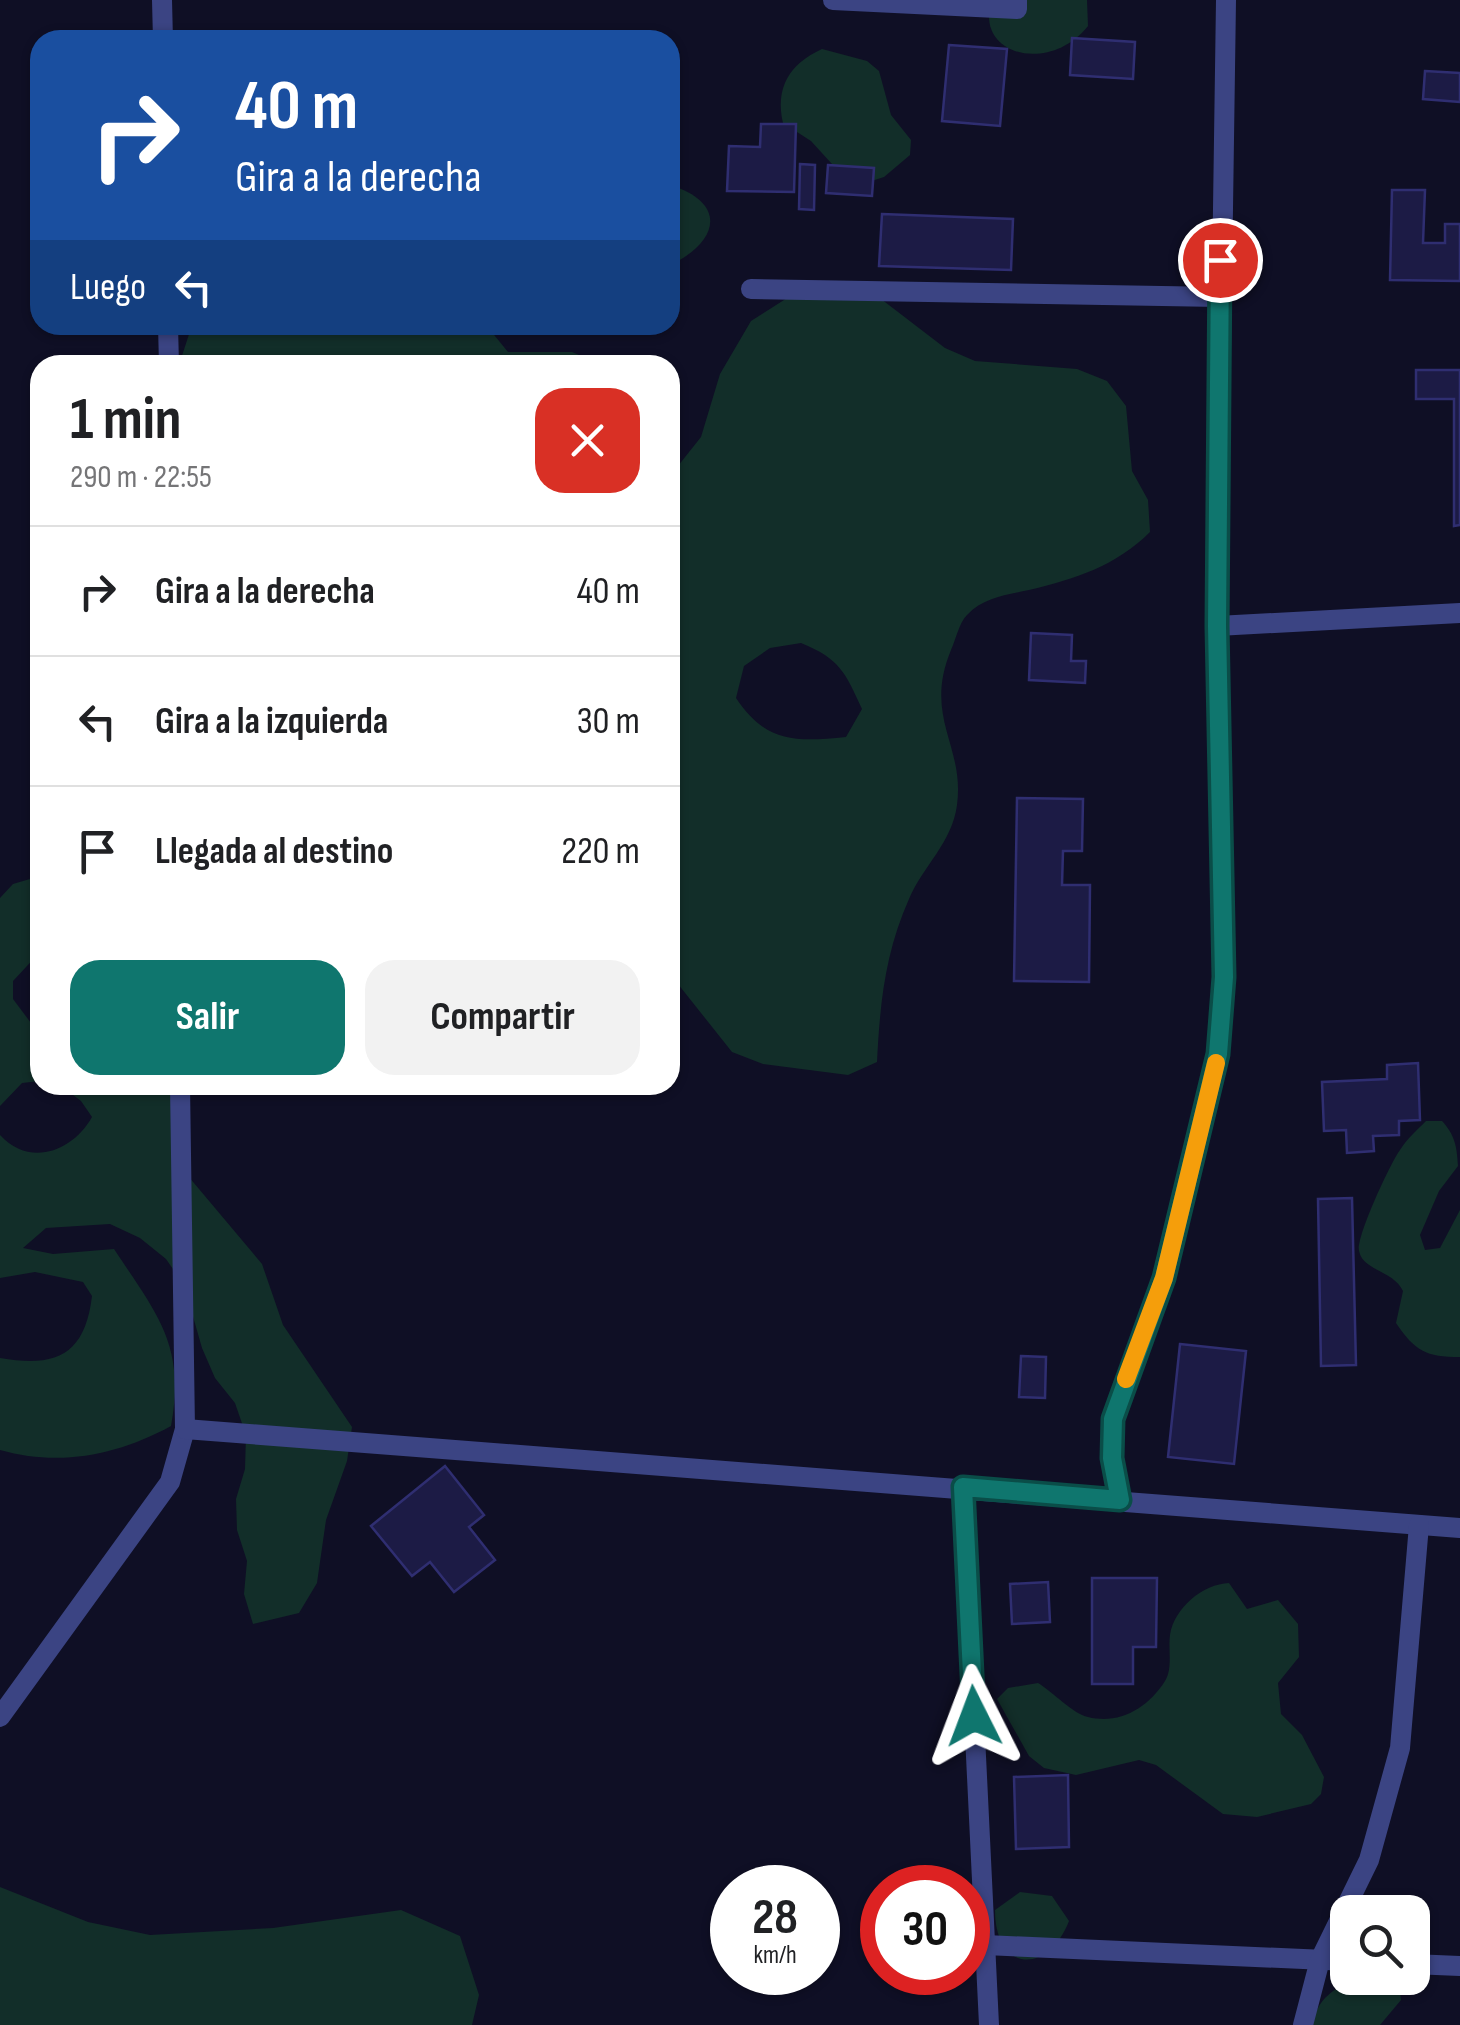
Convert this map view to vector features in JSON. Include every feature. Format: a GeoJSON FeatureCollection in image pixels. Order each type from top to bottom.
{"type":"FeatureCollection","features":[{"type":"Feature","properties":{"kind":"street"},"geometry":{"type":"LineString","coordinates":[[162,0],[163,30]]}},
{"type":"Feature","properties":{"kind":"street"},"geometry":{"type":"LineString","coordinates":[[832,0],[1017,8],[1017,0]]}},
{"type":"Feature","properties":{"kind":"street"},"geometry":{"type":"LineString","coordinates":[[1120,1500],[1112,1458],[1113,1419],[1164,1278],[1218,1054],[1224,977],[1217,626],[1226,0]]}},
{"type":"Feature","properties":{"kind":"street"},"geometry":{"type":"LineString","coordinates":[[752,289],[1220,297]]}},
{"type":"Feature","properties":{"kind":"street"},"geometry":{"type":"LineString","coordinates":[[1217,626],[1460,612]]}},
{"type":"Feature","properties":{"kind":"street"},"geometry":{"type":"LineString","coordinates":[[0,1717],[170,1482],[185,1429],[180,1095]]}},
{"type":"Feature","properties":{"kind":"street"},"geometry":{"type":"LineString","coordinates":[[185,1429],[1460,1528]]}},
{"type":"Feature","properties":{"kind":"street"},"geometry":{"type":"LineString","coordinates":[[963,1487],[981,1865]]}},
{"type":"Feature","properties":{"kind":"street"},"geometry":{"type":"LineString","coordinates":[[1303,2025],[1320,1960],[1370,1860],[1400,1748],[1419,1524]]}},
{"type":"Feature","properties":{"kind":"street"},"geometry":{"type":"LineString","coordinates":[[990,1945],[1330,1960]]}},
{"type":"Feature","properties":{"kind":"street"},"geometry":{"type":"LineString","coordinates":[[1430,1965],[1460,1966]]}},
{"type":"Feature","properties":{"kind":"street"},"geometry":{"type":"LineString","coordinates":[[988,1995],[989,2025]]}},
{"type":"Feature","properties":{"kind":"green space"},"geometry":{"type":"Polygon","coordinates":[[[992,0],[1087,0],[1088,26],[1072,41],[1054,50],[1018,52],[994,34],[989,19],[992,0]]]}},
{"type":"Feature","properties":{"kind":"green space"},"geometry":{"type":"Polygon","coordinates":[[[822,49],[867,61],[879,71],[891,115],[911,140],[910,155],[884,177],[853,187],[811,141],[783,123],[781,99],[787,78],[801,62],[822,49]]]}},
{"type":"Feature","properties":{"kind":"green space"},"geometry":{"type":"Polygon","coordinates":[[[680,189],[701,202],[710,223],[699,245],[680,259],[680,189]]]}},
{"type":"Feature","properties":{"kind":"green space"},"geometry":{"type":"Polygon","coordinates":[[[806,286],[868,289],[945,348],[975,361],[1077,369],[1107,381],[1126,406],[1132,471],[1148,500],[1150,532],[1123,554],[1079,576],[988,600],[962,622],[941,694],[958,784],[954,819],[915,887],[894,939],[882,999],[877,1062],[848,1075],[763,1064],[732,1052],[680,987],[680,463],[701,437],[720,374],[751,321],[806,286]],[[801,643],[770,648],[744,666],[736,698],[759,724],[783,736],[846,737],[862,709],[840,668],[801,643]]]}},
{"type":"Feature","properties":{"kind":"green space"},"geometry":{"type":"Polygon","coordinates":[[[189,335],[494,335],[508,352],[579,355],[182,355],[189,335]]]}},
{"type":"Feature","properties":{"kind":"green space"},"geometry":{"type":"Polygon","coordinates":[[[30,879],[30,963],[13,981],[13,999],[30,1022],[30,1082],[22,1083],[0,1106],[0,898],[13,884],[30,879]]]}},
{"type":"Feature","properties":{"kind":"green space"},"geometry":{"type":"Polygon","coordinates":[[[73,1095],[173,1095],[183,1170],[262,1264],[283,1325],[352,1427],[347,1461],[326,1520],[317,1583],[299,1613],[253,1624],[244,1594],[247,1561],[237,1530],[236,1499],[245,1469],[246,1435],[235,1403],[215,1378],[202,1348],[184,1285],[166,1259],[140,1238],[110,1224],[46,1228],[23,1248],[53,1254],[114,1249],[155,1312],[171,1352],[175,1398],[171,1426],[130,1444],[88,1455],[45,1458],[0,1450],[0,1358],[37,1361],[64,1353],[83,1332],[92,1296],[83,1282],[35,1272],[0,1278],[0,1135],[24,1151],[37,1153],[62,1146],[74,1139],[92,1117],[73,1095]]]}},
{"type":"Feature","properties":{"kind":"green space"},"geometry":{"type":"Polygon","coordinates":[[[1426,1121],[1442,1121],[1453,1136],[1457,1153],[1458,1166],[1439,1191],[1420,1235],[1425,1250],[1440,1248],[1460,1210],[1460,1357],[1430,1354],[1409,1340],[1396,1323],[1403,1291],[1366,1263],[1359,1251],[1368,1217],[1389,1170],[1403,1146],[1426,1121]]]}},
{"type":"Feature","properties":{"kind":"green space"},"geometry":{"type":"Polygon","coordinates":[[[1229,1583],[1247,1609],[1278,1600],[1298,1624],[1299,1657],[1278,1683],[1281,1714],[1302,1735],[1324,1777],[1321,1794],[1311,1804],[1257,1817],[1223,1814],[1156,1765],[1139,1760],[1076,1775],[1044,1768],[1029,1756],[997,1699],[1008,1688],[1038,1683],[1088,1717],[1111,1719],[1132,1712],[1165,1681],[1170,1664],[1170,1635],[1177,1616],[1200,1593],[1229,1583]]]}},
{"type":"Feature","properties":{"kind":"green space"},"geometry":{"type":"Polygon","coordinates":[[[0,1887],[88,1922],[150,1935],[273,1928],[401,1910],[460,1936],[479,1995],[472,2025],[0,2025],[0,1887]]]}},
{"type":"Feature","properties":{"kind":"green space"},"geometry":{"type":"Polygon","coordinates":[[[1020,1892],[1052,1896],[1069,1921],[1060,1939],[1036,1958],[1013,1955],[997,1931],[995,1910],[1020,1892]]]}},
{"type":"Feature","properties":{"kind":"green space"},"geometry":{"type":"Polygon","coordinates":[[[1329,1994],[1400,1995],[1401,2000],[1380,2025],[1312,2025],[1318,2007],[1329,1994]]]}},
{"type":"Feature","properties":{"kind":"building"},"geometry":{"type":"Polygon","coordinates":[[[1072,38],[1135,42],[1133,79],[1070,75],[1072,38]]]}},
{"type":"Feature","properties":{"kind":"building"},"geometry":{"type":"Polygon","coordinates":[[[949,45],[1007,49],[1000,126],[942,121],[949,45]]]}},
{"type":"Feature","properties":{"kind":"building"},"geometry":{"type":"Polygon","coordinates":[[[1425,71],[1460,73],[1460,102],[1423,99],[1425,71]]]}},
{"type":"Feature","properties":{"kind":"building"},"geometry":{"type":"Polygon","coordinates":[[[761,124],[796,124],[794,192],[727,191],[729,146],[760,147],[761,124]]]}},
{"type":"Feature","properties":{"kind":"building"},"geometry":{"type":"Polygon","coordinates":[[[800,164],[815,165],[814,210],[799,209],[800,164]]]}},
{"type":"Feature","properties":{"kind":"building"},"geometry":{"type":"Polygon","coordinates":[[[828,165],[874,168],[872,196],[826,193],[828,165]]]}},
{"type":"Feature","properties":{"kind":"building"},"geometry":{"type":"Polygon","coordinates":[[[1392,190],[1425,190],[1423,243],[1445,243],[1445,224],[1460,224],[1460,281],[1390,280],[1392,190]]]}},
{"type":"Feature","properties":{"kind":"building"},"geometry":{"type":"Polygon","coordinates":[[[882,214],[1013,219],[1011,270],[879,266],[882,214]]]}},
{"type":"Feature","properties":{"kind":"building"},"geometry":{"type":"Polygon","coordinates":[[[1416,370],[1460,370],[1460,525],[1454,526],[1454,399],[1416,399],[1416,370]]]}},
{"type":"Feature","properties":{"kind":"building"},"geometry":{"type":"Polygon","coordinates":[[[1031,633],[1072,635],[1071,661],[1086,661],[1085,683],[1029,680],[1031,633]]]}},
{"type":"Feature","properties":{"kind":"building"},"geometry":{"type":"Polygon","coordinates":[[[1017,798],[1083,799],[1082,851],[1063,851],[1062,885],[1090,885],[1089,982],[1014,981],[1017,798]]]}},
{"type":"Feature","properties":{"kind":"building"},"geometry":{"type":"Polygon","coordinates":[[[1418,1063],[1420,1120],[1399,1121],[1399,1135],[1373,1136],[1374,1151],[1347,1153],[1346,1130],[1324,1131],[1322,1082],[1387,1079],[1387,1065],[1418,1063]]]}},
{"type":"Feature","properties":{"kind":"building"},"geometry":{"type":"Polygon","coordinates":[[[1352,1198],[1356,1365],[1321,1366],[1318,1199],[1352,1198]]]}},
{"type":"Feature","properties":{"kind":"building"},"geometry":{"type":"Polygon","coordinates":[[[1180,1344],[1246,1351],[1234,1464],[1168,1457],[1180,1344]]]}},
{"type":"Feature","properties":{"kind":"building"},"geometry":{"type":"Polygon","coordinates":[[[1021,1356],[1046,1357],[1045,1398],[1019,1397],[1021,1356]]]}},
{"type":"Feature","properties":{"kind":"building"},"geometry":{"type":"Polygon","coordinates":[[[445,1466],[484,1515],[469,1527],[495,1560],[454,1592],[430,1562],[412,1576],[371,1526],[445,1466]]]}},
{"type":"Feature","properties":{"kind":"building"},"geometry":{"type":"Polygon","coordinates":[[[1092,1578],[1157,1578],[1156,1647],[1133,1647],[1133,1684],[1092,1684],[1092,1578]]]}},
{"type":"Feature","properties":{"kind":"building"},"geometry":{"type":"Polygon","coordinates":[[[1048,1582],[1050,1622],[1012,1624],[1010,1584],[1048,1582]]]}},
{"type":"Feature","properties":{"kind":"building"},"geometry":{"type":"Polygon","coordinates":[[[1068,1775],[1069,1847],[1016,1849],[1014,1777],[1068,1775]]]}},
{"type":"Feature","properties":{"kind":"slow traffic"},"geometry":{"type":"LineString","coordinates":[[1126,1379],[1164,1278],[1216,1063]]}},
{"type":"Feature","properties":{"kind":"route"},"geometry":{"type":"LineString","coordinates":[[974,1716],[963,1487],[1120,1500],[1112,1458],[1113,1419],[1164,1278],[1218,1054],[1224,977],[1217,626],[1220,260]]}}]}
